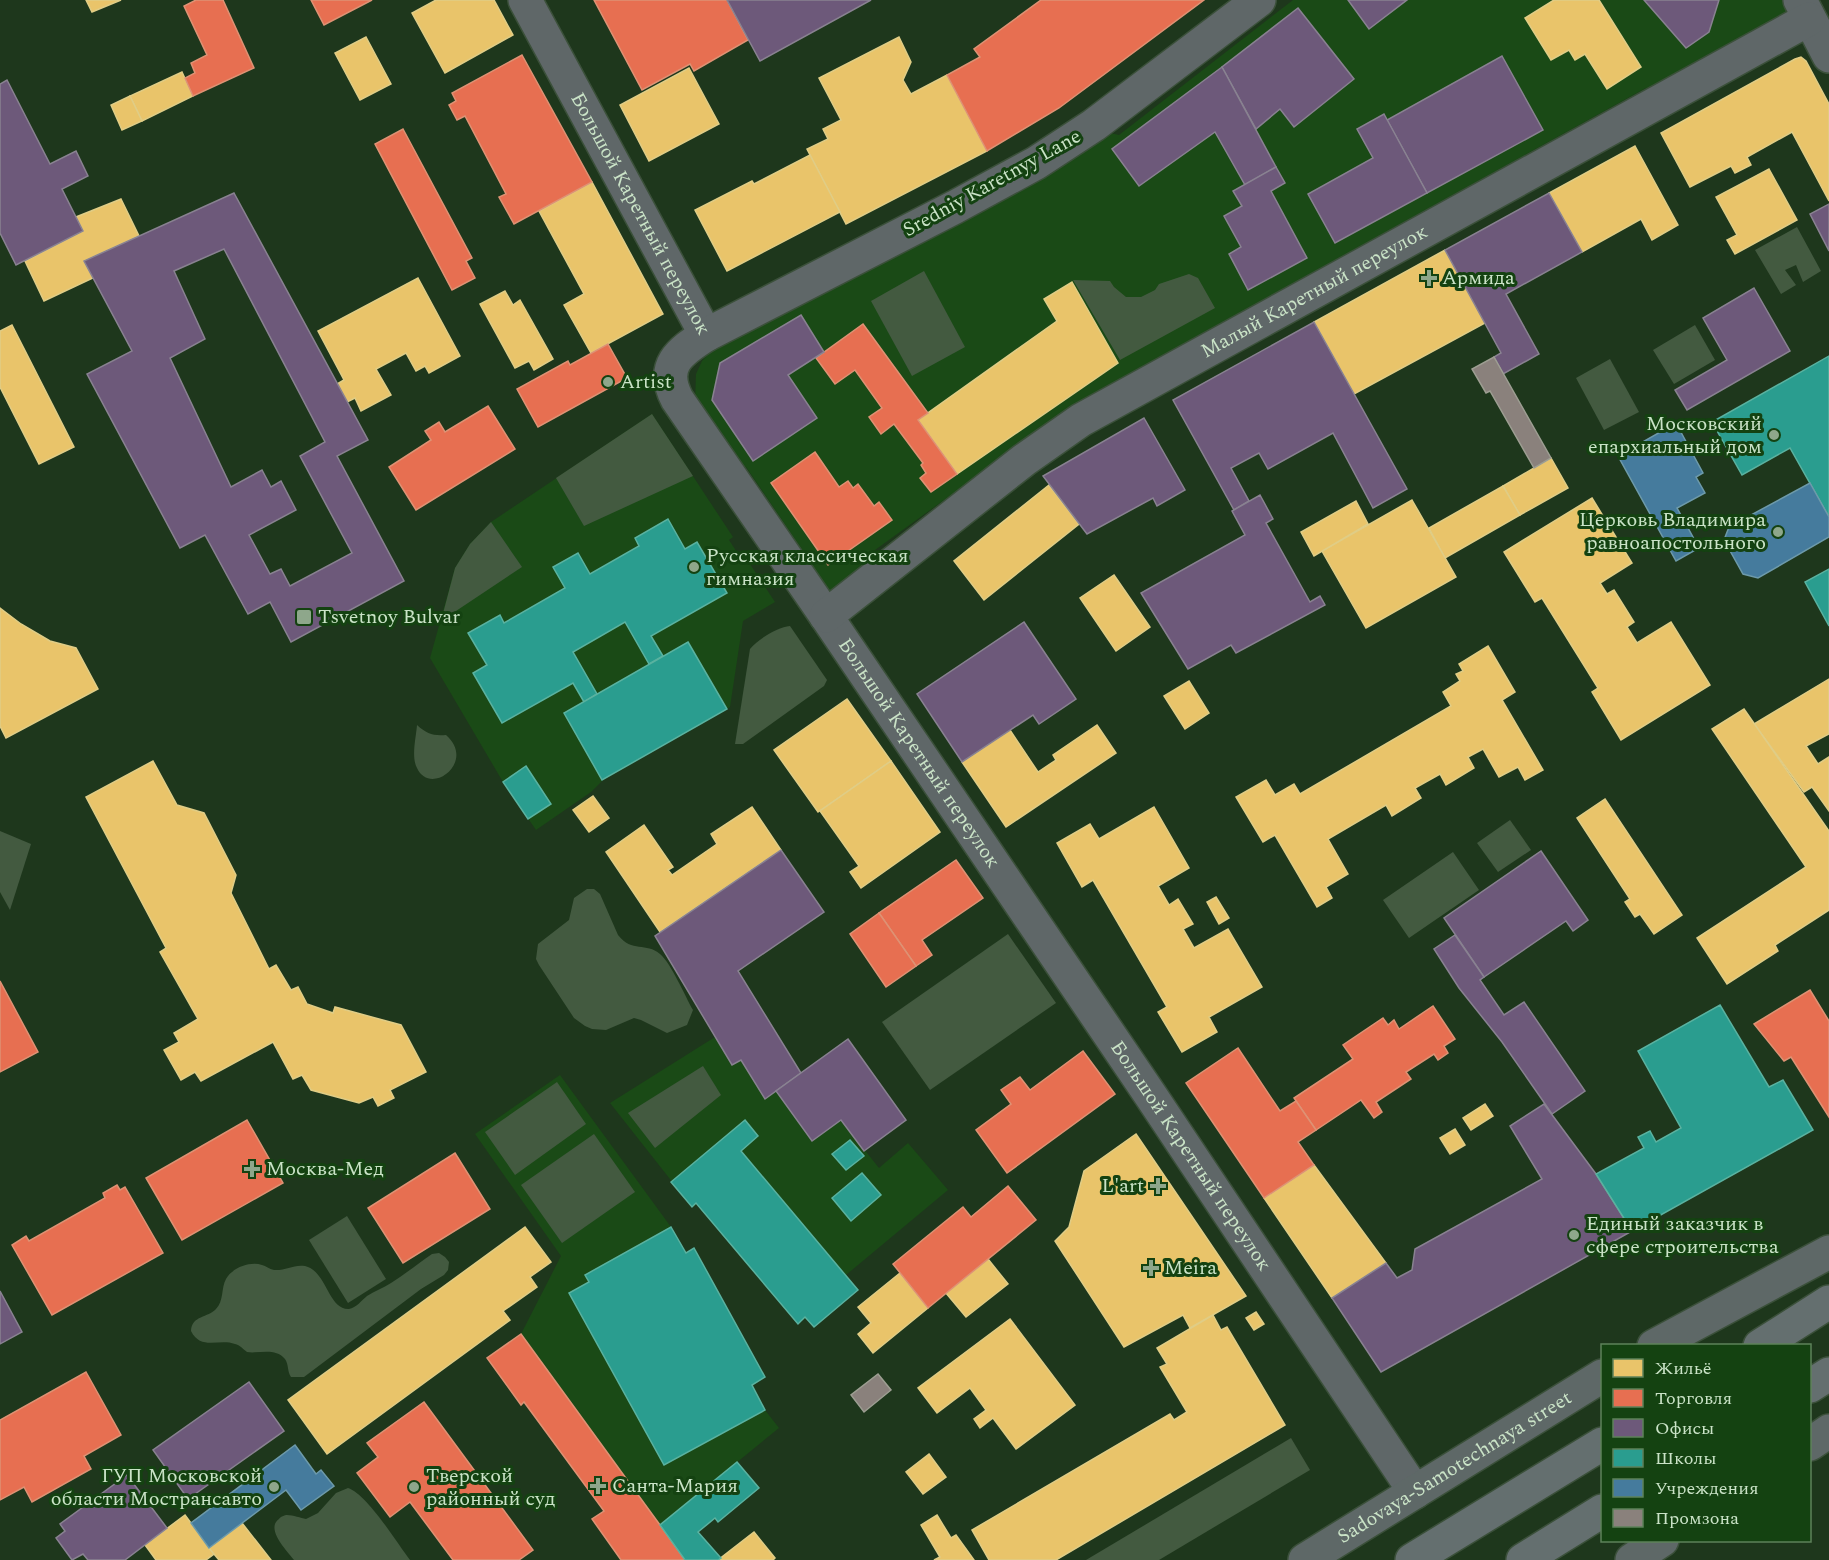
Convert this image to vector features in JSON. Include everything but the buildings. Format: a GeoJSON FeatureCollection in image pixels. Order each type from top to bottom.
{"type":"FeatureCollection","features":[{"type":"Feature","properties":{"kind":"main road"},"geometry":{"type":"LineString","coordinates":[[1658,1344],[1829,1252]]}},
{"type":"Feature","properties":{"kind":"main road"},"geometry":{"type":"LineString","coordinates":[[1763,1344],[1829,1302]]}},
{"type":"Feature","properties":{"kind":"main road"},"geometry":{"type":"LineString","coordinates":[[1811,1385],[1829,1374]]}},
{"type":"Feature","properties":{"kind":"main road","name":"Sadovaya-Samotechnaya street"},"geometry":{"type":"LineString","coordinates":[[1305,1560],[1601,1377]]}},
{"type":"Feature","properties":{"kind":"main road"},"geometry":{"type":"LineString","coordinates":[[1811,1443],[1829,1431]]}},
{"type":"Feature","properties":{"kind":"main road"},"geometry":{"type":"LineString","coordinates":[[1412,1560],[1601,1445]]}},
{"type":"Feature","properties":{"kind":"main road"},"geometry":{"type":"LineString","coordinates":[[1523,1560],[1601,1512]]}},
{"type":"Feature","properties":{"kind":"main road"},"geometry":{"type":"LineString","coordinates":[[1632,1560],[1659,1542]]}},
{"type":"Feature","properties":{"kind":"street","name":"Большой Каретный переулок"},"geometry":{"type":"LineString","coordinates":[[525,0],[706,335],[683,349],[674,363],[670,376],[672,388],[724,470],[826,616],[1415,1492]]}},
{"type":"Feature","properties":{"kind":"street","name":"Sredniy Karetnyy Lane"},"geometry":{"type":"LineString","coordinates":[[706,335],[1036,163],[1094,125],[1259,0]]}},
{"type":"Feature","properties":{"kind":"street"},"geometry":{"type":"LineString","coordinates":[[1805,10],[1829,56]]}},
{"type":"Feature","properties":{"kind":"street","name":"Малый Каретный переулок"},"geometry":{"type":"LineString","coordinates":[[826,616],[1024,460],[1081,420],[1805,10]]}},
{"type":"Feature","properties":{"kind":"street"},"geometry":{"type":"LineString","coordinates":[[1788,1273],[1829,1240]]}},
{"type":"Feature","properties":{"kind":"shaded area"},"geometry":{"type":"Polygon","coordinates":[[[1293,0],[1783,0],[1788,12],[1662,89],[1646,88],[1299,280],[1295,294],[1002,458],[864,558],[859,572],[835,589],[829,592],[805,573],[807,557],[746,467],[730,463],[695,402],[696,374],[702,361],[712,350],[1110,133],[1119,135],[1293,0]]]}},
{"type":"Feature","properties":{"kind":"shaded area"},"geometry":{"type":"Polygon","coordinates":[[[1797,227],[1821,271],[1803,282],[1796,265],[1785,270],[1796,285],[1781,294],[1755,250],[1797,227]]]}},
{"type":"Feature","properties":{"kind":"shaded area"},"geometry":{"type":"Polygon","coordinates":[[[924,271],[965,347],[912,376],[871,301],[924,271]]]}},
{"type":"Feature","properties":{"kind":"shaded area"},"geometry":{"type":"Polygon","coordinates":[[[1189,274],[1198,278],[1215,308],[1120,360],[1073,280],[1110,281],[1126,297],[1141,297],[1155,290],[1159,284],[1189,274]]]}},
{"type":"Feature","properties":{"kind":"shaded area"},"geometry":{"type":"Polygon","coordinates":[[[1695,325],[1715,360],[1674,384],[1653,350],[1695,325]]]}},
{"type":"Feature","properties":{"kind":"shaded area"},"geometry":{"type":"Polygon","coordinates":[[[1610,359],[1639,412],[1604,430],[1576,378],[1610,359]]]}},
{"type":"Feature","properties":{"kind":"shaded area"},"geometry":{"type":"Polygon","coordinates":[[[652,414],[733,537],[729,540],[742,560],[746,558],[775,602],[743,621],[730,707],[603,780],[591,792],[536,830],[503,782],[430,658],[455,568],[470,544],[491,522],[652,414]]]}},
{"type":"Feature","properties":{"kind":"shaded area"},"geometry":{"type":"Polygon","coordinates":[[[652,414],[693,476],[584,526],[556,478],[652,414]]]}},
{"type":"Feature","properties":{"kind":"shaded area"},"geometry":{"type":"Polygon","coordinates":[[[491,522],[522,567],[441,621],[455,568],[470,544],[491,522]]]}},
{"type":"Feature","properties":{"kind":"shaded area"},"geometry":{"type":"Polygon","coordinates":[[[790,626],[827,680],[824,686],[743,744],[735,744],[750,649],[768,634],[790,626]]]}},
{"type":"Feature","properties":{"kind":"shaded area"},"geometry":{"type":"Polygon","coordinates":[[[417,725],[430,734],[446,735],[454,745],[456,756],[454,765],[440,777],[431,779],[423,776],[415,764],[417,725]]]}},
{"type":"Feature","properties":{"kind":"shaded area"},"geometry":{"type":"Polygon","coordinates":[[[1510,820],[1531,850],[1498,872],[1477,843],[1510,820]]]}},
{"type":"Feature","properties":{"kind":"shaded area"},"geometry":{"type":"Polygon","coordinates":[[[0,831],[31,844],[10,910],[0,892],[0,831]]]}},
{"type":"Feature","properties":{"kind":"shaded area"},"geometry":{"type":"Polygon","coordinates":[[[1453,852],[1479,890],[1409,938],[1383,900],[1453,852]]]}},
{"type":"Feature","properties":{"kind":"shaded area"},"geometry":{"type":"Polygon","coordinates":[[[587,889],[594,889],[600,894],[618,935],[623,940],[634,946],[655,950],[664,958],[693,1010],[687,1025],[667,1033],[634,1018],[606,1030],[592,1029],[574,1018],[536,959],[538,944],[569,920],[574,898],[587,889]]]}},
{"type":"Feature","properties":{"kind":"shaded area"},"geometry":{"type":"Polygon","coordinates":[[[1008,934],[1056,1003],[930,1090],[882,1022],[1008,934]]]}},
{"type":"Feature","properties":{"kind":"shaded area"},"geometry":{"type":"Polygon","coordinates":[[[715,1037],[731,1065],[741,1060],[765,1098],[776,1091],[812,1141],[841,1120],[879,1168],[908,1143],[948,1190],[846,1275],[858,1290],[814,1327],[805,1318],[798,1324],[697,1204],[692,1207],[610,1103],[715,1037]]]}},
{"type":"Feature","properties":{"kind":"shaded area"},"geometry":{"type":"Polygon","coordinates":[[[703,1066],[721,1095],[655,1148],[628,1113],[703,1066]]]}},
{"type":"Feature","properties":{"kind":"shaded area"},"geometry":{"type":"Polygon","coordinates":[[[560,1075],[671,1227],[685,1253],[694,1248],[765,1377],[752,1385],[765,1410],[779,1428],[660,1525],[521,1334],[561,1256],[475,1134],[560,1075]]]}},
{"type":"Feature","properties":{"kind":"shaded area"},"geometry":{"type":"Polygon","coordinates":[[[557,1082],[586,1124],[515,1175],[485,1132],[557,1082]]]}},
{"type":"Feature","properties":{"kind":"shaded area"},"geometry":{"type":"Polygon","coordinates":[[[594,1134],[635,1192],[562,1243],[521,1185],[594,1134]]]}},
{"type":"Feature","properties":{"kind":"shaded area"},"geometry":{"type":"Polygon","coordinates":[[[347,1216],[386,1279],[348,1303],[309,1240],[347,1216]]]}},
{"type":"Feature","properties":{"kind":"shaded area"},"geometry":{"type":"Polygon","coordinates":[[[439,1253],[449,1262],[448,1270],[444,1275],[421,1289],[304,1377],[291,1377],[285,1359],[277,1353],[247,1352],[238,1345],[200,1341],[191,1331],[197,1319],[216,1309],[226,1279],[242,1266],[257,1264],[278,1270],[305,1266],[318,1275],[336,1303],[342,1308],[349,1309],[432,1254],[439,1253]]]}},
{"type":"Feature","properties":{"kind":"shaded area"},"geometry":{"type":"Polygon","coordinates":[[[1291,1438],[1310,1470],[1159,1560],[1086,1560],[1291,1438]]]}},
{"type":"Feature","properties":{"kind":"shaded area"},"geometry":{"type":"Polygon","coordinates":[[[348,1488],[356,1492],[373,1509],[410,1560],[294,1560],[282,1546],[274,1528],[275,1523],[286,1515],[306,1519],[318,1513],[336,1493],[348,1488]]]}},
{"type":"Feature","properties":{"kind":"place","name":"Армида"},"geometry":{"type":"Point","coordinates":[1429,278]}},
{"type":"Feature","properties":{"kind":"place","name":"Artist"},"geometry":{"type":"Point","coordinates":[608,382]}},
{"type":"Feature","properties":{"kind":"place","name":"Московский епархиальный дом"},"geometry":{"type":"Point","coordinates":[1774,435]}},
{"type":"Feature","properties":{"kind":"place","name":"Церковь Владимира равноапостольного"},"geometry":{"type":"Point","coordinates":[1778,532]}},
{"type":"Feature","properties":{"kind":"place","name":"Русская классическая гимназия"},"geometry":{"type":"Point","coordinates":[694,567]}},
{"type":"Feature","properties":{"kind":"place","name":"Tsvetnoy Bulvar"},"geometry":{"type":"Point","coordinates":[304,617]}},
{"type":"Feature","properties":{"kind":"place","name":"Москва-Мед"},"geometry":{"type":"Point","coordinates":[252,1169]}},
{"type":"Feature","properties":{"kind":"place","name":"L'art"},"geometry":{"type":"Point","coordinates":[1158,1186]}},
{"type":"Feature","properties":{"kind":"place","name":"Единый заказчик в сфере строительства"},"geometry":{"type":"Point","coordinates":[1574,1235]}},
{"type":"Feature","properties":{"kind":"place","name":"Meira"},"geometry":{"type":"Point","coordinates":[1151,1268]}},
{"type":"Feature","properties":{"kind":"place","name":"Санта-Мария"},"geometry":{"type":"Point","coordinates":[598,1486]}},
{"type":"Feature","properties":{"kind":"place","name":"ГУП Московской области Мострансавто"},"geometry":{"type":"Point","coordinates":[274,1487]}},
{"type":"Feature","properties":{"kind":"place","name":"Тверской районный суд"},"geometry":{"type":"Point","coordinates":[414,1487]}}]}
